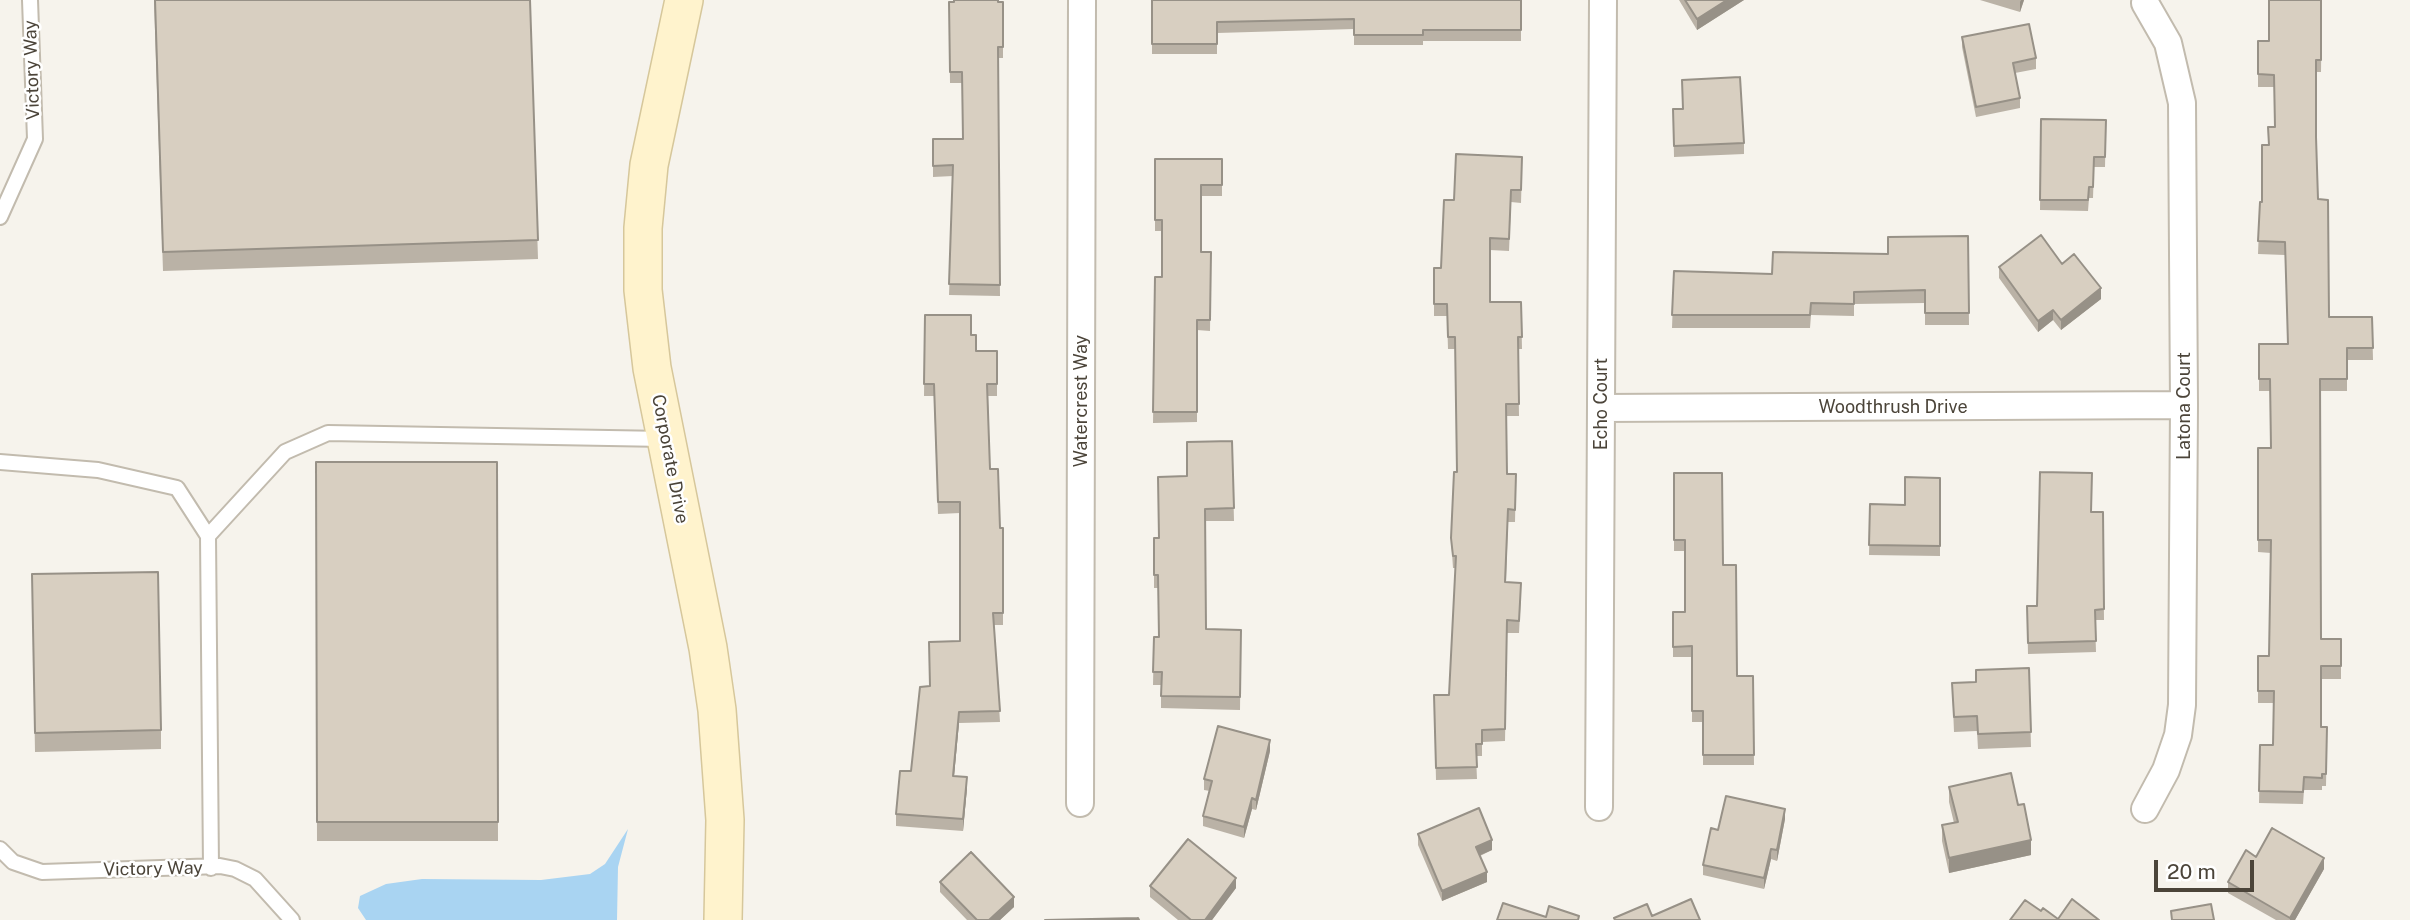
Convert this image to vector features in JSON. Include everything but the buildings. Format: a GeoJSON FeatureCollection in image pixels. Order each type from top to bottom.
{"type":"FeatureCollection","features":[{"type":"Feature","properties":{"kind":"street","name":"Corporate Drive"},"geometry":{"type":"LineString","coordinates":[[684,0],[654,135],[643,228],[646,323],[708,648],[717,710],[725,820],[723,920]]}},
{"type":"Feature","properties":{"kind":"street","name":"Watercrest Way"},"geometry":{"type":"LineString","coordinates":[[1080,803],[1082,0]]}},
{"type":"Feature","properties":{"kind":"street","name":"Echo Court"},"geometry":{"type":"LineString","coordinates":[[1599,807],[1603,0]]}},
{"type":"Feature","properties":{"kind":"street","name":"Latona Court"},"geometry":{"type":"LineString","coordinates":[[2145,810],[2166,770],[2178,735],[2182,705],[2184,405],[2182,103],[2168,43],[2146,3]]}},
{"type":"Feature","properties":{"kind":"street","name":"Woodthrush Drive"},"geometry":{"type":"LineString","coordinates":[[1601,408],[2184,405]]}},
{"type":"Feature","properties":{"kind":"lane","name":"Victory Way"},"geometry":{"type":"LineString","coordinates":[[0,217],[4,197],[35,139],[30,0]]}},
{"type":"Feature","properties":{"kind":"lane"},"geometry":{"type":"LineString","coordinates":[[208,536],[285,452],[328,433],[666,439]]}},
{"type":"Feature","properties":{"kind":"lane"},"geometry":{"type":"LineString","coordinates":[[0,462],[98,470],[177,488],[208,536],[211,868]]}},
{"type":"Feature","properties":{"kind":"lane","name":"Victory Way"},"geometry":{"type":"LineString","coordinates":[[0,849],[13,862],[42,872],[235,869],[255,879],[292,920]]}},
{"type":"Feature","properties":{"kind":"water"},"geometry":{"type":"Polygon","coordinates":[[[628,829],[618,867],[617,920],[366,920],[358,908],[360,896],[386,884],[422,879],[541,880],[590,874],[605,864],[628,829]]]}}]}
